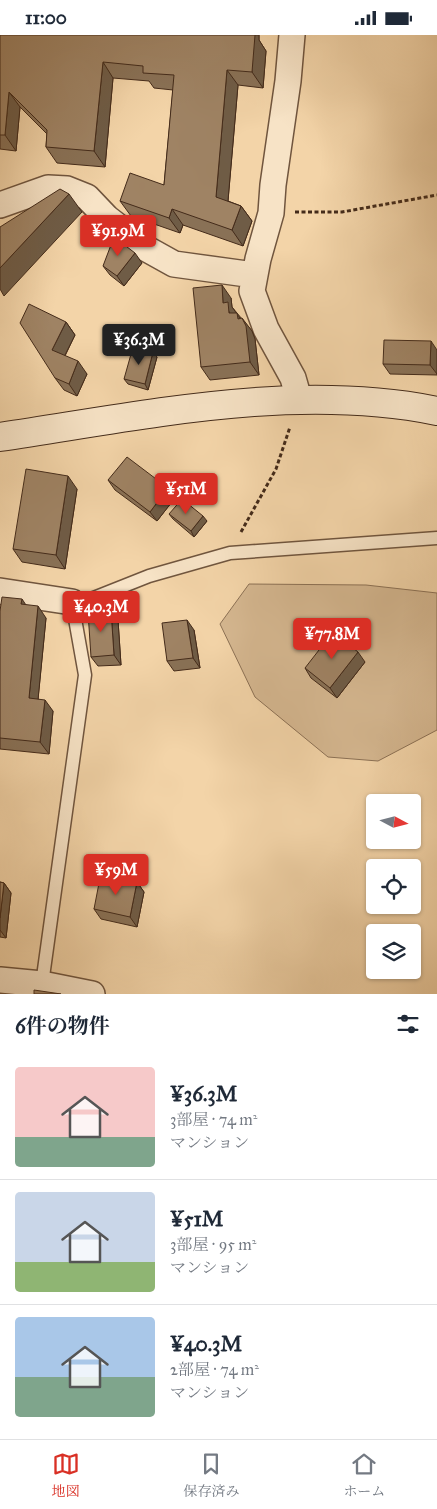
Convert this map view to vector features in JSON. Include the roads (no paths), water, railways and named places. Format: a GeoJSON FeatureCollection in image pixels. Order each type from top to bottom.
{"type":"FeatureCollection","features":[{"type":"Feature","properties":{"kind":"street"},"geometry":{"type":"LineString","coordinates":[[292,35],[271,213],[254,275],[252,291],[266,329],[293,378],[299,399]]}},
{"type":"Feature","properties":{"kind":"street"},"geometry":{"type":"LineString","coordinates":[[0,205],[48,188],[67,189],[87,197],[107,217],[147,249],[174,265],[254,275]]}},
{"type":"Feature","properties":{"kind":"street"},"geometry":{"type":"LineString","coordinates":[[0,437],[187,410],[299,399],[354,400],[437,411]]}},
{"type":"Feature","properties":{"kind":"street"},"geometry":{"type":"LineString","coordinates":[[0,591],[72,602]]}},
{"type":"Feature","properties":{"kind":"street"},"geometry":{"type":"LineString","coordinates":[[0,980],[42,984],[92,994]]}},
{"type":"Feature","properties":{"kind":"lane"},"geometry":{"type":"LineString","coordinates":[[42,984],[85,675],[72,602],[86,601],[149,576],[230,553],[437,538]]}}]}
